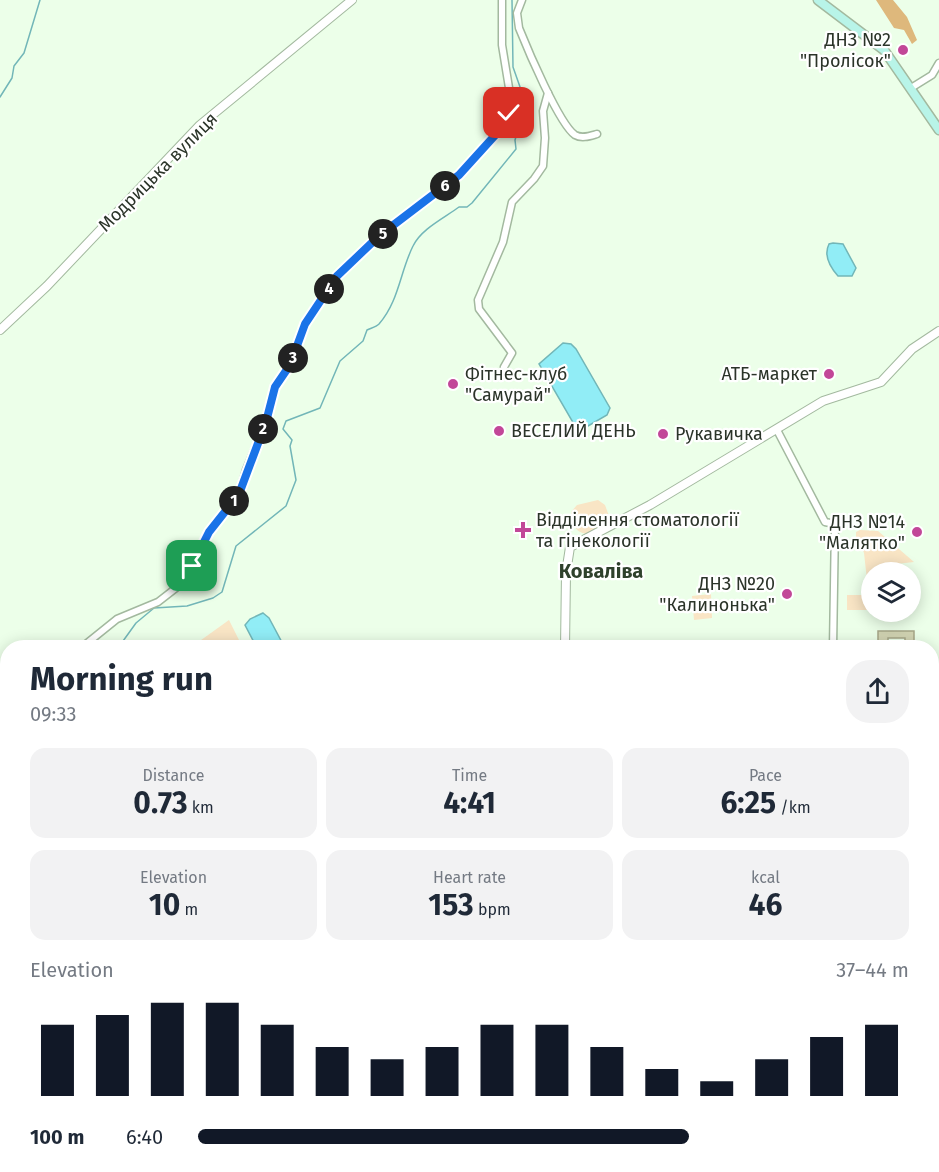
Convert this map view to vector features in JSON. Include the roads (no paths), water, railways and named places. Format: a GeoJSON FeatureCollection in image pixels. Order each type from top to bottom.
{"type":"FeatureCollection","features":[{"type":"Feature","properties":{"kind":"main road"},"geometry":{"type":"LineString","coordinates":[[818,0],[885,50],[939,130]]}},
{"type":"Feature","properties":{"kind":"street","name":"Модрицька вулиця"},"geometry":{"type":"LineString","coordinates":[[0,330],[47,286],[200,125],[352,0]]}},
{"type":"Feature","properties":{"kind":"street"},"geometry":{"type":"LineString","coordinates":[[91,640],[117,619],[158,602],[185,581],[209,532],[239,494],[266,422],[275,387],[290,365],[305,324],[337,276],[379,236],[459,175],[498,132],[509,113],[511,100],[502,45],[502,0]]}},
{"type":"Feature","properties":{"kind":"street"},"geometry":{"type":"LineString","coordinates":[[522,0],[518,14],[519,27],[548,93],[575,135],[580,137],[597,134]]}},
{"type":"Feature","properties":{"kind":"street"},"geometry":{"type":"LineString","coordinates":[[911,88],[932,75],[939,63]]}},
{"type":"Feature","properties":{"kind":"street"},"geometry":{"type":"LineString","coordinates":[[504,367],[512,353],[479,309],[478,300],[503,242],[512,202],[543,166],[546,138],[543,111],[548,93]]}},
{"type":"Feature","properties":{"kind":"street"},"geometry":{"type":"LineString","coordinates":[[565,640],[566,573],[570,547],[650,505],[823,401],[881,382],[912,349],[939,331]]}},
{"type":"Feature","properties":{"kind":"street"},"geometry":{"type":"LineString","coordinates":[[777,430],[825,522],[835,524],[833,640]]}},
{"type":"Feature","properties":{"kind":"water"},"geometry":{"type":"Polygon","coordinates":[[[833,243],[843,244],[856,268],[852,276],[838,276],[830,265],[827,248],[833,243]]]}},
{"type":"Feature","properties":{"kind":"water"},"geometry":{"type":"Polygon","coordinates":[[[563,343],[571,344],[576,349],[610,408],[607,415],[581,430],[575,426],[539,364],[563,343]]]}},
{"type":"Feature","properties":{"kind":"water"},"geometry":{"type":"Polygon","coordinates":[[[263,613],[269,618],[281,640],[253,640],[245,625],[250,619],[263,613]]]}},
{"type":"Feature","properties":{"kind":"waterway"},"geometry":{"type":"LineString","coordinates":[[0,97],[12,78],[14,66],[24,53],[40,0]]}},
{"type":"Feature","properties":{"kind":"waterway"},"geometry":{"type":"LineString","coordinates":[[124,640],[136,623],[154,608],[187,606],[213,598],[222,592],[236,546],[286,506],[296,480],[290,446],[292,440],[283,429],[286,421],[320,408],[340,361],[363,341],[367,330],[378,325],[386,315],[413,246],[421,234],[459,207],[467,207],[472,203],[516,149],[515,140],[526,104],[513,67],[512,0]]}},
{"type":"Feature","properties":{"kind":"waterway"},"geometry":{"type":"LineString","coordinates":[[184,1172],[256,1172]]}},
{"type":"Feature","properties":{"kind":"waterway"},"geometry":{"type":"LineString","coordinates":[[322,1172],[333,1172]]}},
{"type":"Feature","properties":{"kind":"place","name":"ДНЗ №2 \"Пролісок\""},"geometry":{"type":"Point","coordinates":[903,50]}},
{"type":"Feature","properties":{"kind":"place","name":"АТБ-маркет"},"geometry":{"type":"Point","coordinates":[829,374]}},
{"type":"Feature","properties":{"kind":"place","name":"Фітнес-клуб \"Самурай\""},"geometry":{"type":"Point","coordinates":[453,384]}},
{"type":"Feature","properties":{"kind":"place","name":"ВЕСЕЛИЙ ДЕНЬ"},"geometry":{"type":"Point","coordinates":[499,431]}},
{"type":"Feature","properties":{"kind":"place","name":"Рукавичка"},"geometry":{"type":"Point","coordinates":[663,434]}},
{"type":"Feature","properties":{"kind":"place","name":"Відділення стоматології та гінекології"},"geometry":{"type":"Point","coordinates":[523,530]}},
{"type":"Feature","properties":{"kind":"place","name":"ДНЗ №14 \"Малятко\""},"geometry":{"type":"Point","coordinates":[917,532]}},
{"type":"Feature","properties":{"kind":"place","name":"ДНЗ №20 \"Калинонька\""},"geometry":{"type":"Point","coordinates":[787,594]}},
{"type":"Feature","properties":{"kind":"district","name":"Коваліва"},"geometry":{"type":"Point","coordinates":[601,571]}}]}
